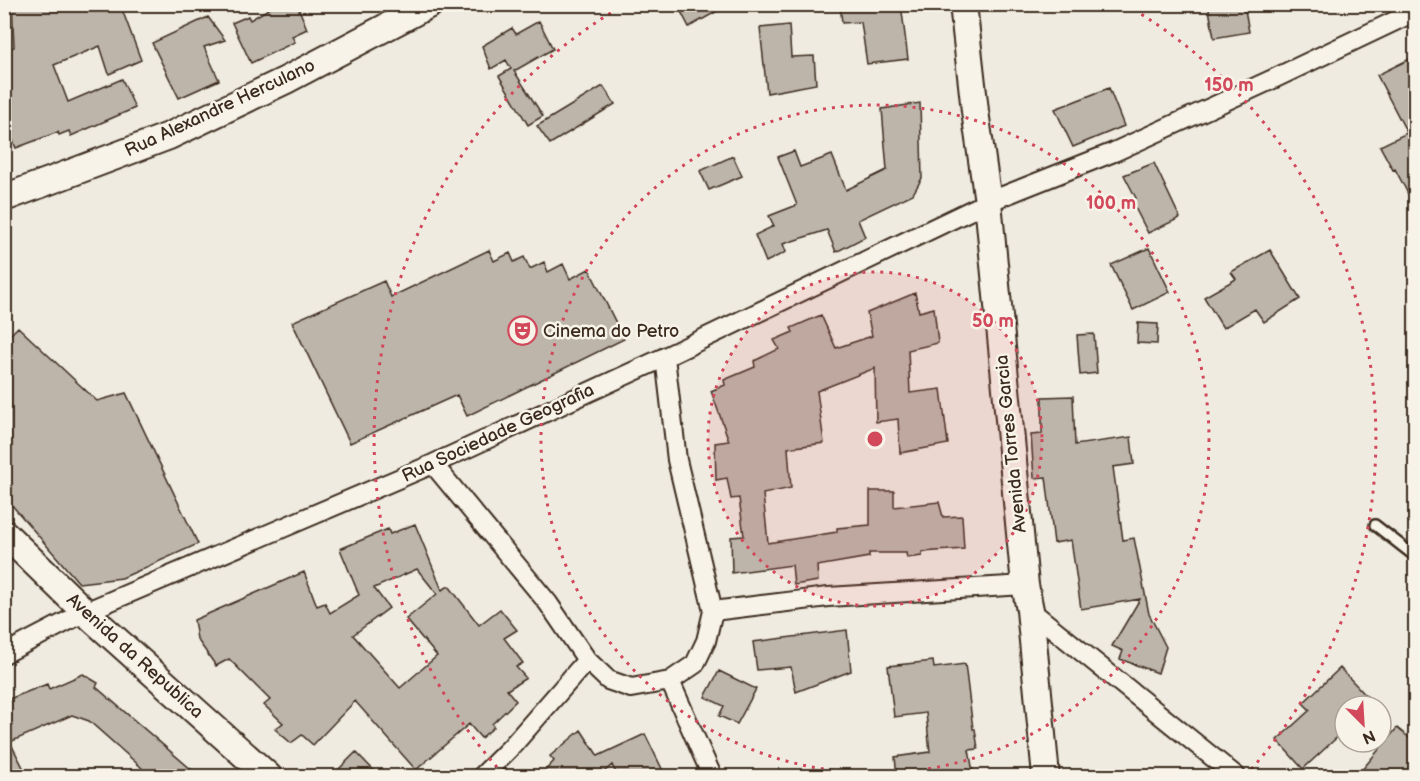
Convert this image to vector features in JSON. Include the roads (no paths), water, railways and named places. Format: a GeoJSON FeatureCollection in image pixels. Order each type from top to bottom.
{"type":"FeatureCollection","features":[{"type":"Feature","properties":{"kind":"main road","name":"Rua Alexandre Herculano"},"geometry":{"type":"LineString","coordinates":[[4,198],[169,136],[286,80],[430,4]]}},
{"type":"Feature","properties":{"kind":"main road","name":"Avenida Torres Garcia"},"geometry":{"type":"LineString","coordinates":[[963,4],[988,202],[1046,777]]}},
{"type":"Feature","properties":{"kind":"main road","name":"Avenida da Republica"},"geometry":{"type":"LineString","coordinates":[[4,533],[85,612],[268,777]]}},
{"type":"Feature","properties":{"kind":"street","name":"Rua Sociedade Geografia"},"geometry":{"type":"LineString","coordinates":[[4,654],[85,612],[433,464],[665,357],[988,202],[1114,152],[1416,11]]}},
{"type":"Feature","properties":{"kind":"street"},"geometry":{"type":"LineString","coordinates":[[433,464],[548,603],[587,660],[609,680],[631,688],[670,681],[695,664],[706,641],[713,611],[677,460],[665,357]]}},
{"type":"Feature","properties":{"kind":"street"},"geometry":{"type":"LineString","coordinates":[[713,611],[828,597],[1025,585]]}},
{"type":"Feature","properties":{"kind":"street"},"geometry":{"type":"LineString","coordinates":[[1030,610],[1236,777]]}},
{"type":"Feature","properties":{"kind":"street"},"geometry":{"type":"LineString","coordinates":[[482,777],[587,660]]}},
{"type":"Feature","properties":{"kind":"street"},"geometry":{"type":"LineString","coordinates":[[670,681],[712,777]]}},
{"type":"Feature","properties":{"kind":"lane"},"geometry":{"type":"LineString","coordinates":[[1374,525],[1416,557]]}},
{"type":"Feature","properties":{"kind":"place","name":"Cinema do Petro"},"geometry":{"type":"Point","coordinates":[522,331]}}]}
